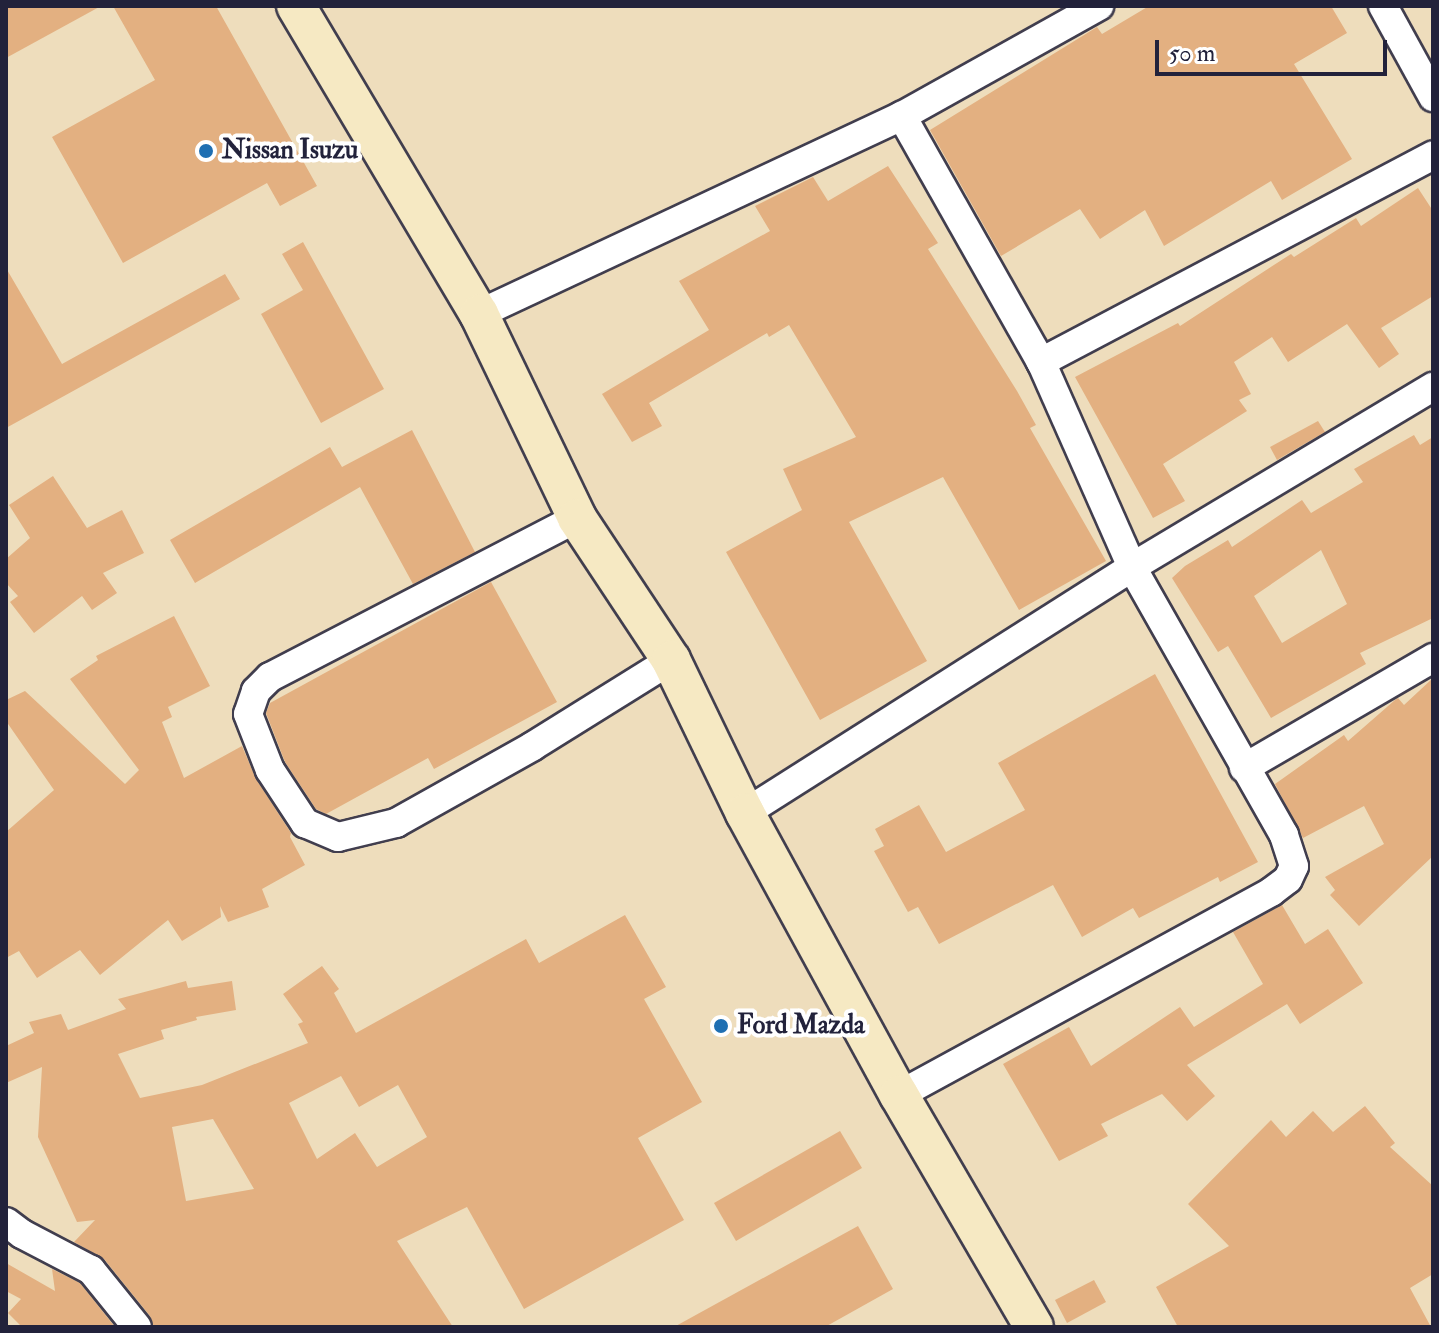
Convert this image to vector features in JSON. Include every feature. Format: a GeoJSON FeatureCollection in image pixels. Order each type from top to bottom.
{"type":"FeatureCollection","features":[{"type":"Feature","properties":{"kind":"street"},"geometry":{"type":"LineString","coordinates":[[296,6],[479,314],[577,518],[671,660],[745,813],[899,1095],[1034,1327]]}},
{"type":"Feature","properties":{"kind":"street"},"geometry":{"type":"LineString","coordinates":[[479,314],[902,116],[1099,6]]}},
{"type":"Feature","properties":{"kind":"street"},"geometry":{"type":"LineString","coordinates":[[1383,6],[1429,82]]}},
{"type":"Feature","properties":{"kind":"street"},"geometry":{"type":"LineString","coordinates":[[899,1095],[1288,879],[1294,866],[1284,835],[1132,567],[1041,362],[902,116]]}},
{"type":"Feature","properties":{"kind":"street"},"geometry":{"type":"LineString","coordinates":[[1041,362],[1433,155]]}},
{"type":"Feature","properties":{"kind":"street"},"geometry":{"type":"LineString","coordinates":[[745,813],[1132,567],[1433,387]]}},
{"type":"Feature","properties":{"kind":"street"},"geometry":{"type":"LineString","coordinates":[[577,518],[270,677],[256,691],[248,714],[270,770],[305,823],[338,837],[396,823],[533,746],[671,660]]}},
{"type":"Feature","properties":{"kind":"street"},"geometry":{"type":"LineString","coordinates":[[1244,768],[1433,658]]}},
{"type":"Feature","properties":{"kind":"street"},"geometry":{"type":"LineString","coordinates":[[6,1222],[22,1234],[91,1270],[137,1327]]}},
{"type":"Feature","properties":{"kind":"building"},"geometry":{"type":"Polygon","coordinates":[[[6,6],[101,6],[6,58],[6,6]]]}},
{"type":"Feature","properties":{"kind":"building"},"geometry":{"type":"Polygon","coordinates":[[[113,6],[216,6],[317,186],[280,206],[267,183],[123,263],[52,137],[155,80],[113,6]]]}},
{"type":"Feature","properties":{"kind":"building"},"geometry":{"type":"Polygon","coordinates":[[[1149,6],[1331,6],[1347,33],[1294,64],[1352,159],[1282,200],[1271,181],[1164,246],[1145,210],[1100,239],[1080,209],[1001,256],[930,130],[1097,27],[1102,34],[1149,6]]]}},
{"type":"Feature","properties":{"kind":"building"},"geometry":{"type":"Polygon","coordinates":[[[888,166],[938,243],[928,249],[1017,391],[1036,425],[1030,428],[1106,561],[1019,610],[943,477],[849,522],[927,661],[820,720],[726,552],[802,510],[783,469],[856,437],[789,325],[769,337],[767,333],[649,403],[662,426],[632,442],[602,394],[709,330],[679,281],[770,231],[755,206],[813,177],[828,201],[888,166]]]}},
{"type":"Feature","properties":{"kind":"building"},"geometry":{"type":"Polygon","coordinates":[[[1418,188],[1433,211],[1433,296],[1381,328],[1399,354],[1379,368],[1347,324],[1288,362],[1272,337],[1234,362],[1251,394],[1239,400],[1247,411],[1163,464],[1185,501],[1153,518],[1075,377],[1178,323],[1180,326],[1291,254],[1294,257],[1356,218],[1361,226],[1418,188]]]}},
{"type":"Feature","properties":{"kind":"building"},"geometry":{"type":"Polygon","coordinates":[[[303,242],[384,389],[321,423],[261,314],[303,290],[282,254],[303,242]]]}},
{"type":"Feature","properties":{"kind":"building"},"geometry":{"type":"Polygon","coordinates":[[[6,268],[62,364],[225,274],[240,299],[6,428],[6,268]]]}},
{"type":"Feature","properties":{"kind":"building"},"geometry":{"type":"Polygon","coordinates":[[[1318,421],[1325,432],[1277,460],[1270,447],[1318,421]]]}},
{"type":"Feature","properties":{"kind":"building"},"geometry":{"type":"Polygon","coordinates":[[[412,430],[475,552],[413,584],[360,487],[195,583],[170,540],[330,447],[342,467],[412,430]]]}},
{"type":"Feature","properties":{"kind":"building"},"geometry":{"type":"Polygon","coordinates":[[[1414,435],[1420,445],[1433,437],[1433,618],[1360,653],[1366,664],[1271,718],[1228,646],[1218,652],[1172,578],[1185,566],[1228,540],[1232,547],[1302,500],[1311,513],[1363,482],[1354,469],[1414,435]],[[1321,550],[1254,596],[1282,643],[1347,604],[1321,550]]]}},
{"type":"Feature","properties":{"kind":"building"},"geometry":{"type":"Polygon","coordinates":[[[53,476],[87,528],[122,510],[144,553],[103,573],[117,593],[92,610],[82,596],[34,633],[10,602],[18,596],[6,583],[6,559],[30,538],[9,505],[53,476]]]}},
{"type":"Feature","properties":{"kind":"building"},"geometry":{"type":"Polygon","coordinates":[[[491,582],[557,702],[434,769],[428,758],[326,814],[316,809],[285,762],[266,713],[270,703],[491,582]]]}},
{"type":"Feature","properties":{"kind":"building"},"geometry":{"type":"Polygon","coordinates":[[[174,616],[210,686],[168,707],[172,717],[162,722],[184,778],[242,746],[256,779],[291,833],[290,837],[305,865],[262,889],[269,907],[228,922],[220,906],[221,917],[182,941],[168,920],[100,975],[80,950],[37,978],[19,951],[6,958],[6,832],[54,790],[6,721],[6,700],[25,691],[125,784],[139,770],[70,679],[98,660],[96,656],[174,616]]]}},
{"type":"Feature","properties":{"kind":"building"},"geometry":{"type":"Polygon","coordinates":[[[1155,674],[1258,862],[1220,882],[1218,877],[1139,918],[1133,908],[1082,937],[1053,885],[939,944],[918,907],[908,912],[874,851],[884,846],[875,829],[919,805],[946,852],[1025,810],[998,763],[1155,674]]]}},
{"type":"Feature","properties":{"kind":"building"},"geometry":{"type":"Polygon","coordinates":[[[1433,678],[1433,856],[1359,926],[1330,895],[1335,890],[1325,877],[1384,844],[1364,806],[1303,838],[1275,784],[1344,735],[1348,741],[1398,698],[1404,705],[1433,678]]]}},
{"type":"Feature","properties":{"kind":"building"},"geometry":{"type":"Polygon","coordinates":[[[1282,905],[1305,944],[1328,929],[1363,983],[1300,1024],[1287,1004],[1187,1065],[1215,1096],[1187,1121],[1162,1094],[1101,1124],[1108,1136],[1059,1161],[1003,1064],[1069,1027],[1091,1066],[1180,1007],[1194,1027],[1263,984],[1233,932],[1282,905]]]}},
{"type":"Feature","properties":{"kind":"building"},"geometry":{"type":"Polygon","coordinates":[[[625,915],[666,987],[644,999],[702,1102],[638,1138],[684,1220],[524,1309],[467,1207],[397,1241],[453,1327],[154,1327],[150,1316],[104,1259],[74,1242],[95,1220],[77,1222],[38,1137],[42,1067],[6,1083],[6,1046],[34,1033],[29,1022],[61,1014],[68,1030],[126,1009],[118,999],[186,981],[188,988],[232,981],[236,1010],[196,1017],[197,1020],[161,1030],[164,1039],[118,1054],[140,1098],[202,1085],[308,1043],[298,1024],[303,1022],[283,994],[322,966],[339,989],[334,993],[356,1033],[526,939],[539,963],[625,915]],[[341,1076],[289,1103],[317,1159],[355,1133],[377,1167],[427,1137],[398,1085],[359,1107],[341,1076]],[[213,1119],[172,1127],[186,1201],[254,1189],[213,1119]]]}},
{"type":"Feature","properties":{"kind":"building"},"geometry":{"type":"Polygon","coordinates":[[[1365,1106],[1395,1143],[1390,1147],[1433,1186],[1433,1274],[1410,1288],[1431,1327],[1178,1327],[1156,1287],[1229,1246],[1188,1204],[1271,1120],[1286,1137],[1313,1111],[1333,1132],[1365,1106]]]}},
{"type":"Feature","properties":{"kind":"building"},"geometry":{"type":"Polygon","coordinates":[[[840,1131],[862,1168],[736,1241],[714,1203],[840,1131]]]}},
{"type":"Feature","properties":{"kind":"building"},"geometry":{"type":"Polygon","coordinates":[[[858,1226],[893,1289],[825,1327],[674,1327],[858,1226]]]}},
{"type":"Feature","properties":{"kind":"building"},"geometry":{"type":"Polygon","coordinates":[[[6,1263],[55,1291],[52,1269],[80,1283],[115,1327],[22,1327],[8,1313],[21,1299],[6,1291],[6,1263]]]}},
{"type":"Feature","properties":{"kind":"building"},"geometry":{"type":"Polygon","coordinates":[[[1094,1280],[1106,1302],[1067,1323],[1055,1300],[1094,1280]]]}},
{"type":"Feature","properties":{"kind":"place","name":"Nissan Isuzu"},"geometry":{"type":"Point","coordinates":[206,151]}},
{"type":"Feature","properties":{"kind":"place","name":"Ford Mazda"},"geometry":{"type":"Point","coordinates":[721,1026]}}]}
